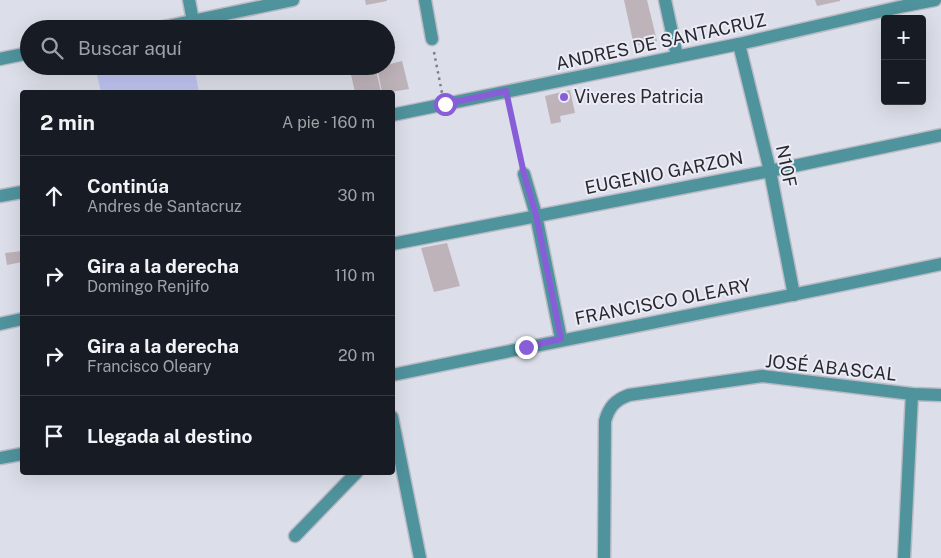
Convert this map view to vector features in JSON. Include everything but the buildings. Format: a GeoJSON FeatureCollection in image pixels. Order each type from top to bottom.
{"type":"FeatureCollection","features":[{"type":"Feature","properties":{"kind":"street"},"geometry":{"type":"LineString","coordinates":[[188,0],[193,20]]}},
{"type":"Feature","properties":{"kind":"street"},"geometry":{"type":"LineString","coordinates":[[198,20],[294,0]]}},
{"type":"Feature","properties":{"kind":"street"},"geometry":{"type":"LineString","coordinates":[[425,0],[432,38]]}},
{"type":"Feature","properties":{"kind":"street"},"geometry":{"type":"LineString","coordinates":[[665,0],[676,56]]}},
{"type":"Feature","properties":{"kind":"street","name":"ANDRES DE SANTACRUZ"},"geometry":{"type":"LineString","coordinates":[[395,114],[740,44],[935,0]]}},
{"type":"Feature","properties":{"kind":"street","name":"N10F"},"geometry":{"type":"LineString","coordinates":[[740,44],[770,171],[794,295]]}},
{"type":"Feature","properties":{"kind":"street"},"geometry":{"type":"LineString","coordinates":[[0,59],[20,55]]}},
{"type":"Feature","properties":{"kind":"street","name":"EUGENIO GARZON"},"geometry":{"type":"LineString","coordinates":[[395,243],[941,136]]}},
{"type":"Feature","properties":{"kind":"street"},"geometry":{"type":"LineString","coordinates":[[524,174],[536,215],[561,339]]}},
{"type":"Feature","properties":{"kind":"street"},"geometry":{"type":"LineString","coordinates":[[0,196],[20,192]]}},
{"type":"Feature","properties":{"kind":"street","name":"FRANCISCO OLEARY"},"geometry":{"type":"LineString","coordinates":[[395,373],[561,339],[794,295],[941,264]]}},
{"type":"Feature","properties":{"kind":"street"},"geometry":{"type":"LineString","coordinates":[[0,324],[20,319]]}},
{"type":"Feature","properties":{"kind":"street","name":"JOSÉ ABASCAL"},"geometry":{"type":"LineString","coordinates":[[604,558],[605,421],[607,412],[612,404],[620,398],[629,395],[762,376],[912,394],[941,395]]}},
{"type":"Feature","properties":{"kind":"street"},"geometry":{"type":"LineString","coordinates":[[904,558],[912,394]]}},
{"type":"Feature","properties":{"kind":"street"},"geometry":{"type":"LineString","coordinates":[[395,431],[420,558]]}},
{"type":"Feature","properties":{"kind":"street"},"geometry":{"type":"LineString","coordinates":[[0,458],[20,454]]}},
{"type":"Feature","properties":{"kind":"street"},"geometry":{"type":"LineString","coordinates":[[296,536],[354,475]]}},
{"type":"Feature","properties":{"kind":"path"},"geometry":{"type":"LineString","coordinates":[[432,38],[445,104]]}},
{"type":"Feature","properties":{"kind":"path"},"geometry":{"type":"LineString","coordinates":[[506,91],[524,174]]}},
{"type":"Feature","properties":{"kind":"shaded area"},"geometry":{"type":"Polygon","coordinates":[[[97,75],[196,75],[199,90],[101,90],[97,75]]]}},
{"type":"Feature","properties":{"kind":"place","name":"Viveres Patricia"},"geometry":{"type":"Point","coordinates":[564,97]}},
{"type":"Feature","properties":{"kind":"route"},"geometry":{"type":"LineString","coordinates":[[445,104],[506,91],[524,174],[536,215],[561,339],[526,347]]}}]}
